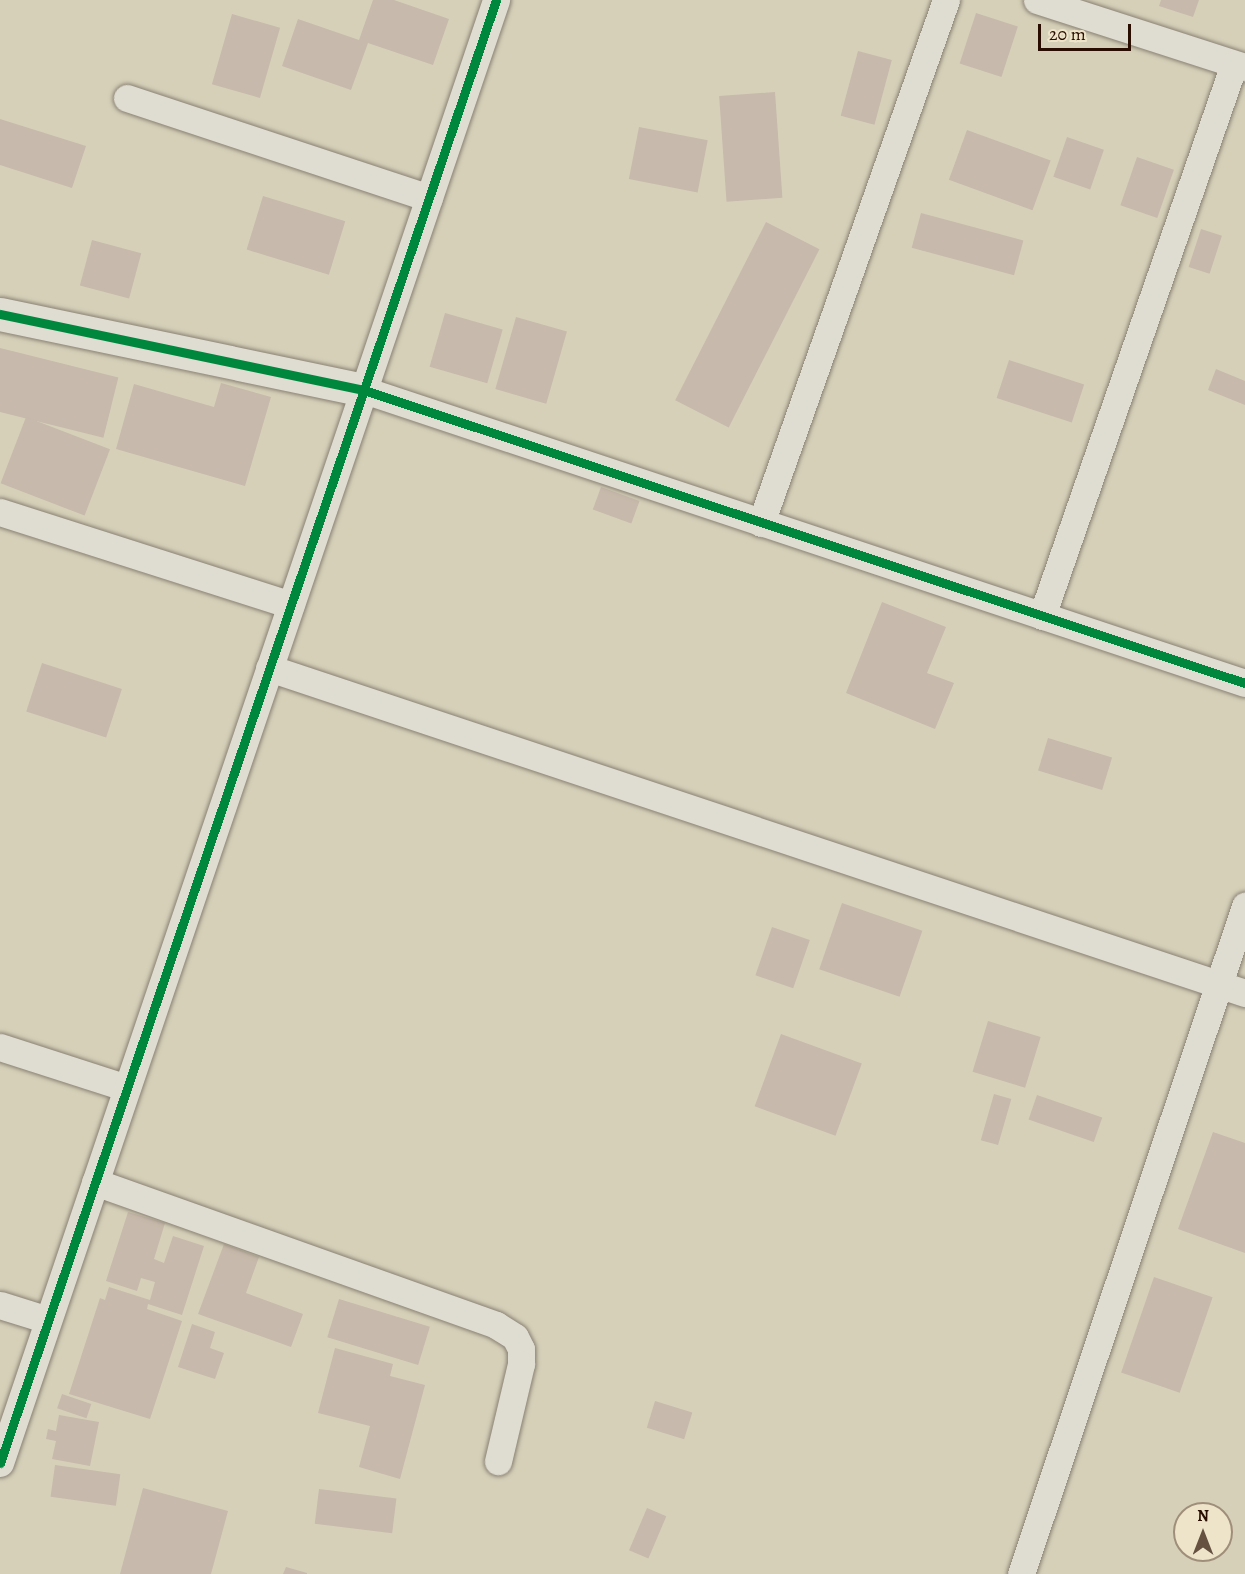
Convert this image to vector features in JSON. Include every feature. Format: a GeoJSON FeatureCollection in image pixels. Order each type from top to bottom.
{"type":"FeatureCollection","features":[{"type":"Feature","properties":{"kind":"street"},"geometry":{"type":"LineString","coordinates":[[0,1462],[496,0]]}},
{"type":"Feature","properties":{"kind":"street"},"geometry":{"type":"LineString","coordinates":[[761,523],[946,0]]}},
{"type":"Feature","properties":{"kind":"street"},"geometry":{"type":"LineString","coordinates":[[1037,0],[1239,65],[1042,616]]}},
{"type":"Feature","properties":{"kind":"street"},"geometry":{"type":"LineString","coordinates":[[127,99],[429,198]]}},
{"type":"Feature","properties":{"kind":"street"},"geometry":{"type":"LineString","coordinates":[[0,314],[363,390],[1245,683]]}},
{"type":"Feature","properties":{"kind":"street"},"geometry":{"type":"LineString","coordinates":[[0,512],[291,605]]}},
{"type":"Feature","properties":{"kind":"street"},"geometry":{"type":"LineString","coordinates":[[269,668],[1245,993]]}},
{"type":"Feature","properties":{"kind":"street"},"geometry":{"type":"LineString","coordinates":[[1021,1574],[1245,906]]}},
{"type":"Feature","properties":{"kind":"street"},"geometry":{"type":"LineString","coordinates":[[0,1047],[127,1088]]}},
{"type":"Feature","properties":{"kind":"street"},"geometry":{"type":"LineString","coordinates":[[95,1182],[496,1325],[515,1337],[521,1349],[521,1364],[498,1461]]}},
{"type":"Feature","properties":{"kind":"street"},"geometry":{"type":"LineString","coordinates":[[0,1305],[48,1320]]}},
{"type":"Feature","properties":{"kind":"building"},"geometry":{"type":"Polygon","coordinates":[[[373,0],[394,0],[449,19],[433,65],[368,43],[351,90],[282,66],[298,19],[359,40],[373,0]]]}},
{"type":"Feature","properties":{"kind":"building"},"geometry":{"type":"Polygon","coordinates":[[[1161,0],[1199,0],[1193,17],[1159,6],[1161,0]]]}},
{"type":"Feature","properties":{"kind":"building"},"geometry":{"type":"Polygon","coordinates":[[[976,13],[1018,27],[1001,77],[960,63],[976,13]]]}},
{"type":"Feature","properties":{"kind":"building"},"geometry":{"type":"Polygon","coordinates":[[[232,14],[280,28],[260,98],[212,84],[232,14]]]}},
{"type":"Feature","properties":{"kind":"building"},"geometry":{"type":"Polygon","coordinates":[[[858,51],[892,60],[874,125],[841,116],[858,51]]]}},
{"type":"Feature","properties":{"kind":"building"},"geometry":{"type":"Polygon","coordinates":[[[775,92],[782,198],[727,202],[719,96],[775,92]]]}},
{"type":"Feature","properties":{"kind":"building"},"geometry":{"type":"Polygon","coordinates":[[[0,119],[86,146],[72,188],[0,165],[0,119]]]}},
{"type":"Feature","properties":{"kind":"building"},"geometry":{"type":"Polygon","coordinates":[[[639,127],[708,140],[698,192],[629,179],[639,127]]]}},
{"type":"Feature","properties":{"kind":"building"},"geometry":{"type":"Polygon","coordinates":[[[967,130],[1051,160],[1033,210],[949,180],[967,130]]]}},
{"type":"Feature","properties":{"kind":"building"},"geometry":{"type":"Polygon","coordinates":[[[1067,137],[1104,150],[1090,189],[1053,177],[1067,137]]]}},
{"type":"Feature","properties":{"kind":"building"},"geometry":{"type":"Polygon","coordinates":[[[1137,157],[1174,170],[1157,218],[1120,205],[1137,157]]]}},
{"type":"Feature","properties":{"kind":"building"},"geometry":{"type":"Polygon","coordinates":[[[263,196],[345,221],[329,275],[247,250],[263,196]]]}},
{"type":"Feature","properties":{"kind":"building"},"geometry":{"type":"Polygon","coordinates":[[[921,213],[1023,240],[1014,275],[912,248],[921,213]]]}},
{"type":"Feature","properties":{"kind":"building"},"geometry":{"type":"Polygon","coordinates":[[[766,222],[819,249],[729,427],[675,400],[766,222]]]}},
{"type":"Feature","properties":{"kind":"building"},"geometry":{"type":"Polygon","coordinates":[[[1201,229],[1222,236],[1210,274],[1189,267],[1201,229]]]}},
{"type":"Feature","properties":{"kind":"building"},"geometry":{"type":"Polygon","coordinates":[[[92,240],[141,253],[129,299],[80,285],[92,240]]]}},
{"type":"Feature","properties":{"kind":"building"},"geometry":{"type":"Polygon","coordinates":[[[445,313],[503,330],[487,383],[430,367],[445,313]]]}},
{"type":"Feature","properties":{"kind":"building"},"geometry":{"type":"Polygon","coordinates":[[[516,317],[567,332],[546,404],[495,389],[516,317]]]}},
{"type":"Feature","properties":{"kind":"building"},"geometry":{"type":"Polygon","coordinates":[[[0,348],[118,378],[103,438],[0,412],[0,348]]]}},
{"type":"Feature","properties":{"kind":"building"},"geometry":{"type":"Polygon","coordinates":[[[1009,360],[1084,384],[1072,422],[997,398],[1009,360]]]}},
{"type":"Feature","properties":{"kind":"building"},"geometry":{"type":"Polygon","coordinates":[[[1216,369],[1245,381],[1245,405],[1208,390],[1216,369]]]}},
{"type":"Feature","properties":{"kind":"building"},"geometry":{"type":"Polygon","coordinates":[[[221,383],[271,397],[245,486],[116,449],[134,384],[214,407],[221,383]]]}},
{"type":"Feature","properties":{"kind":"building"},"geometry":{"type":"Polygon","coordinates":[[[26,417],[110,449],[85,516],[1,483],[26,417]]]}},
{"type":"Feature","properties":{"kind":"building"},"geometry":{"type":"Polygon","coordinates":[[[601,487],[640,501],[631,524],[593,510],[601,487]]]}},
{"type":"Feature","properties":{"kind":"building"},"geometry":{"type":"Polygon","coordinates":[[[882,602],[946,627],[927,673],[954,683],[935,729],[846,693],[882,602]]]}},
{"type":"Feature","properties":{"kind":"building"},"geometry":{"type":"Polygon","coordinates":[[[42,663],[122,689],[106,737],[26,712],[42,663]]]}},
{"type":"Feature","properties":{"kind":"building"},"geometry":{"type":"Polygon","coordinates":[[[1048,738],[1112,758],[1102,790],[1038,771],[1048,738]]]}},
{"type":"Feature","properties":{"kind":"building"},"geometry":{"type":"Polygon","coordinates":[[[842,903],[922,931],[900,997],[819,969],[842,903]]]}},
{"type":"Feature","properties":{"kind":"building"},"geometry":{"type":"Polygon","coordinates":[[[772,927],[810,940],[793,988],[755,975],[772,927]]]}},
{"type":"Feature","properties":{"kind":"building"},"geometry":{"type":"Polygon","coordinates":[[[988,1021],[1041,1037],[1025,1088],[973,1072],[988,1021]]]}},
{"type":"Feature","properties":{"kind":"building"},"geometry":{"type":"Polygon","coordinates":[[[781,1034],[862,1063],[835,1136],[755,1106],[781,1034]]]}},
{"type":"Feature","properties":{"kind":"building"},"geometry":{"type":"Polygon","coordinates":[[[994,1094],[1011,1099],[998,1145],[981,1140],[994,1094]]]}},
{"type":"Feature","properties":{"kind":"building"},"geometry":{"type":"Polygon","coordinates":[[[1037,1095],[1102,1117],[1094,1142],[1029,1120],[1037,1095]]]}},
{"type":"Feature","properties":{"kind":"building"},"geometry":{"type":"Polygon","coordinates":[[[1213,1132],[1245,1143],[1245,1253],[1178,1229],[1213,1132]]]}},
{"type":"Feature","properties":{"kind":"building"},"geometry":{"type":"Polygon","coordinates":[[[128,1212],[165,1223],[154,1259],[164,1263],[173,1236],[204,1246],[182,1315],[148,1304],[147,1309],[182,1321],[150,1419],[69,1394],[100,1298],[105,1300],[109,1287],[150,1300],[155,1282],[141,1278],[137,1291],[106,1281],[128,1212]]]}},
{"type":"Feature","properties":{"kind":"building"},"geometry":{"type":"Polygon","coordinates":[[[224,1244],[259,1257],[246,1293],[303,1314],[291,1347],[198,1314],[224,1244]]]}},
{"type":"Feature","properties":{"kind":"building"},"geometry":{"type":"Polygon","coordinates":[[[1154,1277],[1213,1297],[1180,1393],[1121,1372],[1154,1277]]]}},
{"type":"Feature","properties":{"kind":"building"},"geometry":{"type":"Polygon","coordinates":[[[339,1299],[430,1327],[418,1365],[327,1337],[339,1299]]]}},
{"type":"Feature","properties":{"kind":"building"},"geometry":{"type":"Polygon","coordinates":[[[192,1324],[215,1332],[210,1348],[224,1353],[215,1379],[178,1367],[192,1324]]]}},
{"type":"Feature","properties":{"kind":"building"},"geometry":{"type":"Polygon","coordinates":[[[335,1348],[393,1364],[390,1376],[425,1385],[400,1479],[359,1467],[370,1426],[318,1413],[335,1348]]]}},
{"type":"Feature","properties":{"kind":"building"},"geometry":{"type":"Polygon","coordinates":[[[62,1394],[91,1404],[86,1418],[57,1408],[62,1394]]]}},
{"type":"Feature","properties":{"kind":"building"},"geometry":{"type":"Polygon","coordinates":[[[655,1401],[692,1412],[684,1439],[647,1428],[655,1401]]]}},
{"type":"Feature","properties":{"kind":"building"},"geometry":{"type":"Polygon","coordinates":[[[59,1415],[99,1422],[90,1466],[52,1459],[56,1441],[46,1439],[48,1429],[56,1431],[59,1415]]]}},
{"type":"Feature","properties":{"kind":"building"},"geometry":{"type":"Polygon","coordinates":[[[55,1465],[120,1474],[116,1506],[51,1497],[55,1465]]]}},
{"type":"Feature","properties":{"kind":"building"},"geometry":{"type":"Polygon","coordinates":[[[143,1488],[228,1511],[211,1574],[120,1574],[143,1488]]]}},
{"type":"Feature","properties":{"kind":"building"},"geometry":{"type":"Polygon","coordinates":[[[319,1489],[396,1499],[392,1533],[315,1524],[319,1489]]]}},
{"type":"Feature","properties":{"kind":"building"},"geometry":{"type":"Polygon","coordinates":[[[647,1508],[666,1516],[648,1559],[629,1550],[647,1508]]]}},
{"type":"Feature","properties":{"kind":"building"},"geometry":{"type":"Polygon","coordinates":[[[286,1567],[307,1573],[307,1574],[283,1574],[286,1567]]]}},
{"type":"Feature","properties":{"kind":"cycle path"},"geometry":{"type":"LineString","coordinates":[[0,1463],[496,0]]}},
{"type":"Feature","properties":{"kind":"cycle path"},"geometry":{"type":"LineString","coordinates":[[0,314],[364,390],[1245,683]]}}]}
